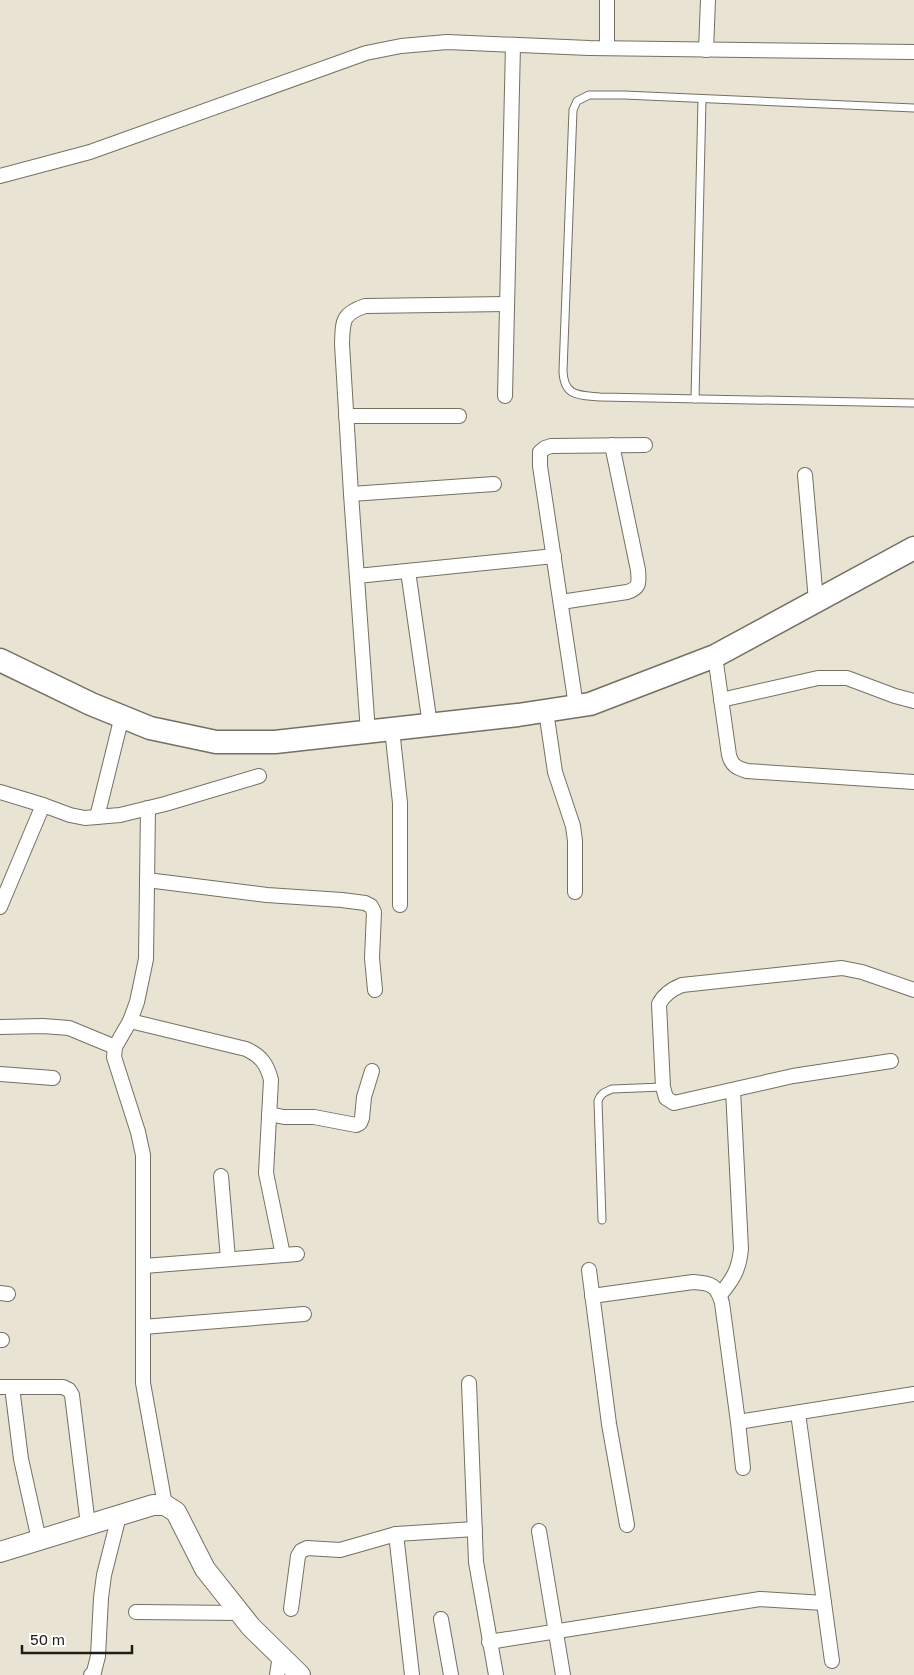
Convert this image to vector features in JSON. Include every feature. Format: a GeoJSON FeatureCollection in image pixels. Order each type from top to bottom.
{"type":"FeatureCollection","features":[{"type":"Feature","properties":{"kind":"main road"},"geometry":{"type":"LineString","coordinates":[[0,660],[91,704],[150,728],[216,742],[275,742],[546,711],[590,704],[715,656],[914,548]]}},
{"type":"Feature","properties":{"kind":"street"},"geometry":{"type":"LineString","coordinates":[[607,0],[607,48]]}},
{"type":"Feature","properties":{"kind":"street"},"geometry":{"type":"LineString","coordinates":[[706,50],[708,0]]}},
{"type":"Feature","properties":{"kind":"street"},"geometry":{"type":"LineString","coordinates":[[0,176],[90,152],[366,52],[402,46],[447,42],[607,48],[914,52]]}},
{"type":"Feature","properties":{"kind":"street"},"geometry":{"type":"LineString","coordinates":[[504,396],[512,45]]}},
{"type":"Feature","properties":{"kind":"street"},"geometry":{"type":"LineString","coordinates":[[368,732],[346,416],[342,344],[343,323],[351,311],[365,306],[507,304]]}},
{"type":"Feature","properties":{"kind":"street"},"geometry":{"type":"LineString","coordinates":[[346,416],[459,416]]}},
{"type":"Feature","properties":{"kind":"street"},"geometry":{"type":"LineString","coordinates":[[561,602],[627,592],[634,590],[638,586],[638,570],[612,445]]}},
{"type":"Feature","properties":{"kind":"street"},"geometry":{"type":"LineString","coordinates":[[576,706],[540,466],[540,452],[551,446],[645,445]]}},
{"type":"Feature","properties":{"kind":"street"},"geometry":{"type":"LineString","coordinates":[[805,475],[816,601]]}},
{"type":"Feature","properties":{"kind":"street"},"geometry":{"type":"LineString","coordinates":[[351,494],[494,484]]}},
{"type":"Feature","properties":{"kind":"street"},"geometry":{"type":"LineString","coordinates":[[357,576],[554,556]]}},
{"type":"Feature","properties":{"kind":"street"},"geometry":{"type":"LineString","coordinates":[[408,571],[430,725]]}},
{"type":"Feature","properties":{"kind":"street"},"geometry":{"type":"LineString","coordinates":[[715,656],[729,755],[736,768],[747,771],[914,782]]}},
{"type":"Feature","properties":{"kind":"street"},"geometry":{"type":"LineString","coordinates":[[721,700],[818,678],[847,678],[914,701]]}},
{"type":"Feature","properties":{"kind":"street"},"geometry":{"type":"LineString","coordinates":[[546,711],[555,772],[573,826],[575,841],[575,892]]}},
{"type":"Feature","properties":{"kind":"street"},"geometry":{"type":"LineString","coordinates":[[97,817],[122,716]]}},
{"type":"Feature","properties":{"kind":"street"},"geometry":{"type":"LineString","coordinates":[[392,729],[400,803],[400,905]]}},
{"type":"Feature","properties":{"kind":"street"},"geometry":{"type":"LineString","coordinates":[[0,792],[70,815],[85,818],[120,815],[259,776]]}},
{"type":"Feature","properties":{"kind":"street"},"geometry":{"type":"LineString","coordinates":[[0,907],[44,805]]}},
{"type":"Feature","properties":{"kind":"street"},"geometry":{"type":"LineString","coordinates":[[148,808],[146,958],[137,1002],[130,1021],[115,1047],[114,1057],[138,1132],[143,1155],[144,1328],[142,1383],[165,1505]]}},
{"type":"Feature","properties":{"kind":"street"},"geometry":{"type":"LineString","coordinates":[[147,880],[267,895],[365,903],[374,912],[372,958],[375,990]]}},
{"type":"Feature","properties":{"kind":"street"},"geometry":{"type":"LineString","coordinates":[[891,1061],[793,1076],[674,1103],[666,1098],[663,1086],[659,1004],[662,998],[673,988],[682,985],[842,968],[862,972],[914,990]]}},
{"type":"Feature","properties":{"kind":"street"},"geometry":{"type":"LineString","coordinates":[[130,1021],[246,1049],[256,1054],[268,1067],[271,1080],[266,1173],[282,1255]]}},
{"type":"Feature","properties":{"kind":"street"},"geometry":{"type":"LineString","coordinates":[[0,1027],[43,1026],[69,1028],[115,1047]]}},
{"type":"Feature","properties":{"kind":"street"},"geometry":{"type":"LineString","coordinates":[[269,1114],[284,1117],[314,1117],[356,1125],[360,1123],[362,1118],[364,1097],[372,1071]]}},
{"type":"Feature","properties":{"kind":"street"},"geometry":{"type":"LineString","coordinates":[[0,1074],[52,1078]]}},
{"type":"Feature","properties":{"kind":"street"},"geometry":{"type":"LineString","coordinates":[[720,1295],[731,1282],[739,1265],[741,1249],[733,1090]]}},
{"type":"Feature","properties":{"kind":"street"},"geometry":{"type":"LineString","coordinates":[[222,1176],[228,1259]]}},
{"type":"Feature","properties":{"kind":"street"},"geometry":{"type":"LineString","coordinates":[[144,1266],[297,1254]]}},
{"type":"Feature","properties":{"kind":"street"},"geometry":{"type":"LineString","coordinates":[[589,1270],[609,1424],[627,1525]]}},
{"type":"Feature","properties":{"kind":"street"},"geometry":{"type":"LineString","coordinates":[[592,1296],[693,1282],[705,1282],[714,1286],[720,1295],[743,1468]]}},
{"type":"Feature","properties":{"kind":"street"},"geometry":{"type":"LineString","coordinates":[[144,1328],[304,1314]]}},
{"type":"Feature","properties":{"kind":"street"},"geometry":{"type":"LineString","coordinates":[[470,1383],[476,1562],[496,1675]]}},
{"type":"Feature","properties":{"kind":"street"},"geometry":{"type":"LineString","coordinates":[[39,1540],[6,1387],[63,1387],[69,1390],[72,1395],[88,1525]]}},
{"type":"Feature","properties":{"kind":"street"},"geometry":{"type":"LineString","coordinates":[[738,1422],[914,1394]]}},
{"type":"Feature","properties":{"kind":"street"},"geometry":{"type":"LineString","coordinates":[[798,1412],[832,1661]]}},
{"type":"Feature","properties":{"kind":"street"},"geometry":{"type":"LineString","coordinates":[[0,1552],[153,1505],[165,1505],[176,1512],[205,1568],[279,1665],[300,1675]]}},
{"type":"Feature","properties":{"kind":"street"},"geometry":{"type":"LineString","coordinates":[[91,1675],[94,1672],[98,1656],[104,1575],[119,1516]]}},
{"type":"Feature","properties":{"kind":"street"},"geometry":{"type":"LineString","coordinates":[[291,1609],[298,1556],[301,1551],[307,1548],[340,1550],[396,1534],[474,1529]]}},
{"type":"Feature","properties":{"kind":"street"},"geometry":{"type":"LineString","coordinates":[[539,1531],[563,1675]]}},
{"type":"Feature","properties":{"kind":"street"},"geometry":{"type":"LineString","coordinates":[[396,1534],[412,1675]]}},
{"type":"Feature","properties":{"kind":"street"},"geometry":{"type":"LineString","coordinates":[[489,1642],[769,1599],[824,1603]]}},
{"type":"Feature","properties":{"kind":"street"},"geometry":{"type":"LineString","coordinates":[[136,1612],[240,1613]]}},
{"type":"Feature","properties":{"kind":"street"},"geometry":{"type":"LineString","coordinates":[[442,1620],[451,1675]]}},
{"type":"Feature","properties":{"kind":"lane"},"geometry":{"type":"LineString","coordinates":[[914,108],[589,95],[582,98],[574,104],[563,371],[564,384],[570,391],[577,394],[600,397],[914,403]]}},
{"type":"Feature","properties":{"kind":"lane"},"geometry":{"type":"LineString","coordinates":[[695,399],[702,99]]}},
{"type":"Feature","properties":{"kind":"lane"},"geometry":{"type":"LineString","coordinates":[[602,1220],[598,1101],[600,1095],[612,1090],[663,1086]]}}]}
